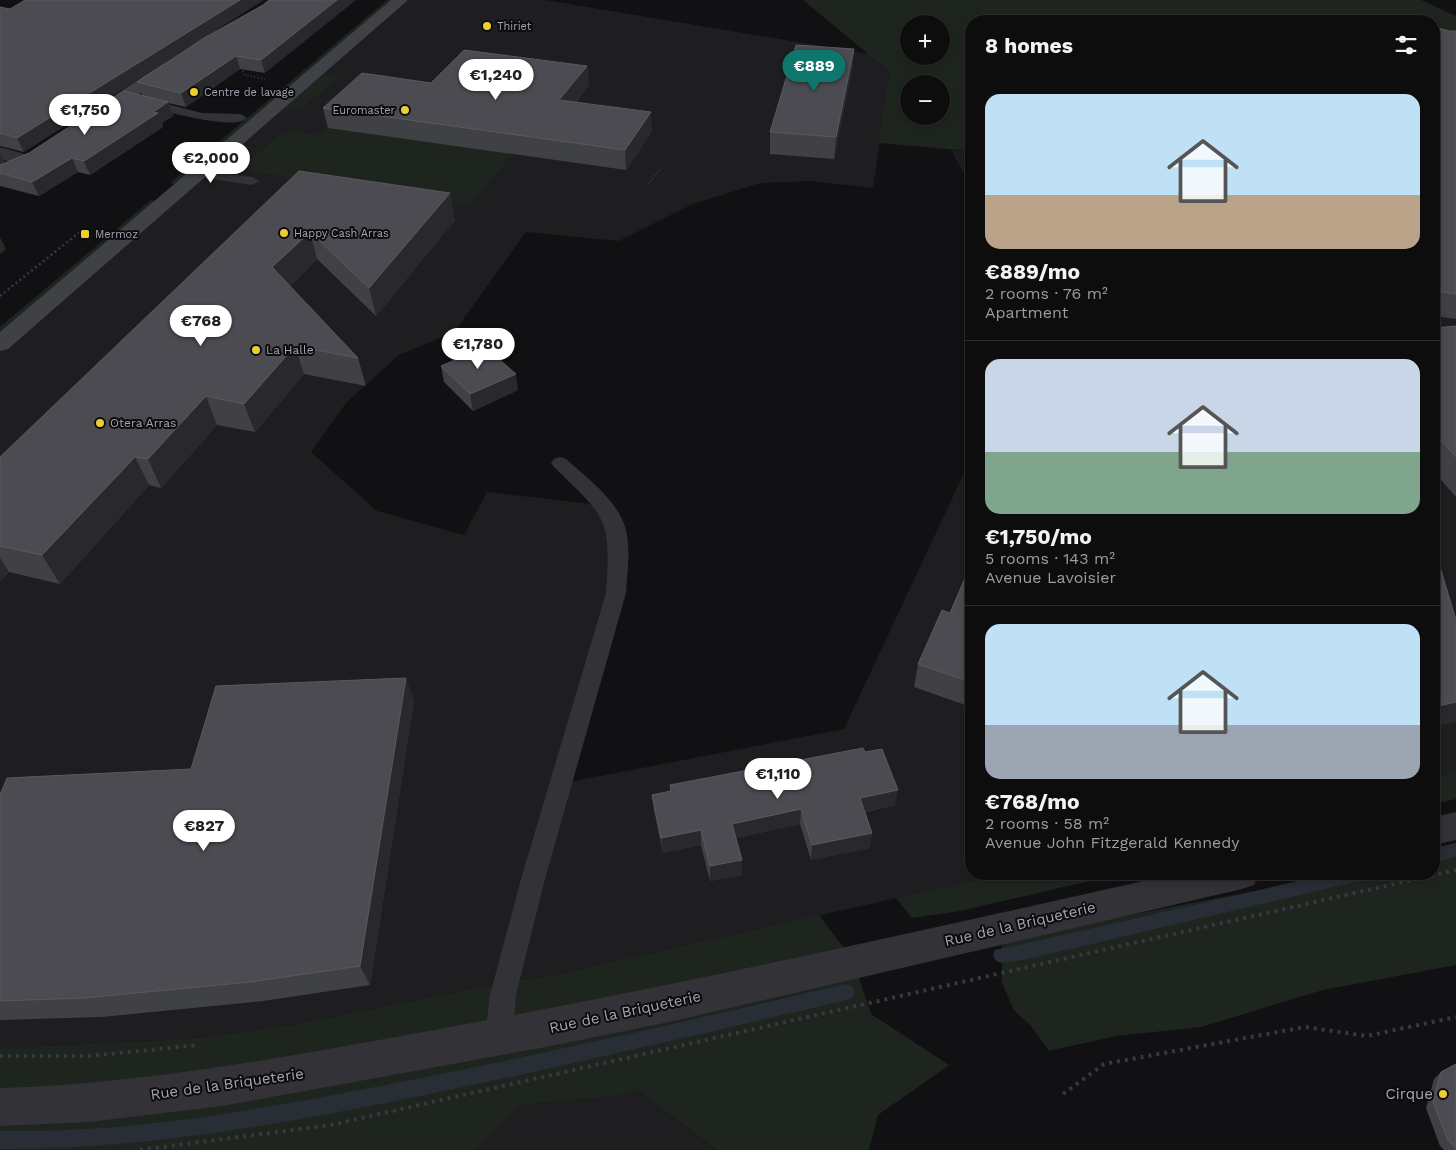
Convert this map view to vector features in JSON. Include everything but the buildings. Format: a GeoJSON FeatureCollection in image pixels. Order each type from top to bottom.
{"type":"FeatureCollection","features":[{"type":"Feature","properties":{"kind":"main road"},"geometry":{"type":"LineString","coordinates":[[0,321],[381,0]]}},
{"type":"Feature","properties":{"kind":"main road"},"geometry":{"type":"LineString","coordinates":[[0,344],[400,0]]}},
{"type":"Feature","properties":{"kind":"main road"},"geometry":{"type":"LineString","coordinates":[[84,123],[179,61]]}},
{"type":"Feature","properties":{"kind":"main road"},"geometry":{"type":"LineString","coordinates":[[8,172],[36,156]]}},
{"type":"Feature","properties":{"kind":"street"},"geometry":{"type":"LineString","coordinates":[[0,153],[36,156]]}},
{"type":"Feature","properties":{"kind":"street"},"geometry":{"type":"LineString","coordinates":[[1440,830],[1456,826]]}},
{"type":"Feature","properties":{"kind":"street","name":"Rue de la Briqueterie"},"geometry":{"type":"LineString","coordinates":[[0,1107],[54,1107],[187,1092],[289,1076],[670,1004],[854,960],[909,950],[1161,882],[1181,880]]}},
{"type":"Feature","properties":{"kind":"lane"},"geometry":{"type":"LineString","coordinates":[[122,97],[202,117],[240,118]]}},
{"type":"Feature","properties":{"kind":"lane"},"geometry":{"type":"LineString","coordinates":[[198,173],[252,181]]}},
{"type":"Feature","properties":{"kind":"lane"},"geometry":{"type":"LineString","coordinates":[[499,1036],[503,995],[533,880],[616,592],[618,551],[614,524],[601,505],[560,463]]}},
{"type":"Feature","properties":{"kind":"path"},"geometry":{"type":"LineString","coordinates":[[239,66],[245,75],[266,79]]}},
{"type":"Feature","properties":{"kind":"path"},"geometry":{"type":"LineString","coordinates":[[648,184],[660,169]]}},
{"type":"Feature","properties":{"kind":"path"},"geometry":{"type":"LineString","coordinates":[[1440,874],[1456,870]]}},
{"type":"Feature","properties":{"kind":"path"},"geometry":{"type":"LineString","coordinates":[[140,1150],[267,1135],[350,1121],[1412,880]]}},
{"type":"Feature","properties":{"kind":"path"},"geometry":{"type":"LineString","coordinates":[[1062,1094],[1104,1064],[1305,1026],[1367,1036],[1456,1017]]}},
{"type":"Feature","properties":{"kind":"path"},"geometry":{"type":"LineString","coordinates":[[0,1056],[89,1056],[203,1045]]}},
{"type":"Feature","properties":{"kind":"shaded area"},"geometry":{"type":"Polygon","coordinates":[[[387,0],[394,0],[177,185],[170,183],[387,0]]]}},
{"type":"Feature","properties":{"kind":"shaded area"},"geometry":{"type":"Polygon","coordinates":[[[392,0],[546,0],[869,54],[890,72],[873,188],[810,181],[760,183],[693,204],[619,241],[526,232],[454,332],[399,355],[346,403],[311,452],[377,511],[464,535],[487,492],[601,505],[618,551],[559,784],[844,729],[965,471],[965,880],[977,880],[554,975],[507,982],[291,1025],[188,1039],[0,1048],[0,333],[392,0]]]}},
{"type":"Feature","properties":{"kind":"shaded area"},"geometry":{"type":"Polygon","coordinates":[[[803,0],[1421,0],[1456,16],[1456,166],[1440,165],[1440,15],[965,15],[965,150],[878,143],[890,72],[803,0]]]}},
{"type":"Feature","properties":{"kind":"shaded area"},"geometry":{"type":"Polygon","coordinates":[[[326,75],[338,77],[300,110],[283,109],[315,77],[326,75]]]}},
{"type":"Feature","properties":{"kind":"shaded area"},"geometry":{"type":"Polygon","coordinates":[[[328,128],[513,154],[470,205],[249,171],[245,164],[279,135],[292,131],[320,135],[328,128]]]}},
{"type":"Feature","properties":{"kind":"shaded area"},"geometry":{"type":"Polygon","coordinates":[[[951,150],[965,151],[965,175],[951,150]]]}},
{"type":"Feature","properties":{"kind":"shaded area"},"geometry":{"type":"Polygon","coordinates":[[[1440,165],[1456,166],[1456,771],[1440,775],[1440,165]]]}},
{"type":"Feature","properties":{"kind":"shaded area"},"geometry":{"type":"Polygon","coordinates":[[[151,200],[158,201],[0,338],[0,327],[151,200]]]}},
{"type":"Feature","properties":{"kind":"shaded area"},"geometry":{"type":"Polygon","coordinates":[[[1456,771],[1456,799],[1440,803],[1440,775],[1456,771]]]}},
{"type":"Feature","properties":{"kind":"shaded area"},"geometry":{"type":"Polygon","coordinates":[[[1456,843],[1456,965],[1323,990],[1201,1027],[1116,1036],[1049,1051],[1031,1026],[1014,1010],[1002,983],[1002,940],[1254,891],[1301,880],[1440,880],[1440,847],[1456,843]]]}},
{"type":"Feature","properties":{"kind":"shaded area"},"geometry":{"type":"Polygon","coordinates":[[[977,880],[1094,880],[960,911],[912,918],[896,898],[977,880]]]}},
{"type":"Feature","properties":{"kind":"shaded area"},"geometry":{"type":"Polygon","coordinates":[[[819,915],[853,960],[871,1014],[949,1065],[878,1115],[869,1150],[717,1150],[638,1091],[618,1096],[519,1105],[477,1150],[0,1150],[0,1048],[188,1039],[291,1025],[507,982],[554,975],[819,915]]]}},
{"type":"Feature","properties":{"kind":"shaded area"},"geometry":{"type":"Polygon","coordinates":[[[638,1091],[717,1150],[477,1150],[519,1105],[618,1096],[638,1091]]]}},
{"type":"Feature","properties":{"kind":"waterway"},"geometry":{"type":"LineString","coordinates":[[1440,854],[1456,850]]}},
{"type":"Feature","properties":{"kind":"waterway"},"geometry":{"type":"LineString","coordinates":[[1001,955],[1028,951],[1333,880]]}},
{"type":"Feature","properties":{"kind":"waterway"},"geometry":{"type":"LineString","coordinates":[[0,1140],[46,1141],[91,1139],[181,1130],[271,1116],[543,1062],[846,992]]}},
{"type":"Feature","properties":{"kind":"place","name":"Thiriet"},"geometry":{"type":"Point","coordinates":[487,26]}},
{"type":"Feature","properties":{"kind":"place","name":"Centre de lavage"},"geometry":{"type":"Point","coordinates":[194,92]}},
{"type":"Feature","properties":{"kind":"place","name":"Euromaster"},"geometry":{"type":"Point","coordinates":[405,110]}},
{"type":"Feature","properties":{"kind":"place","name":"Happy Cash Arras"},"geometry":{"type":"Point","coordinates":[284,233]}},
{"type":"Feature","properties":{"kind":"place","name":"Mermoz"},"geometry":{"type":"Point","coordinates":[85,234]}},
{"type":"Feature","properties":{"kind":"place","name":"La Halle"},"geometry":{"type":"Point","coordinates":[256,350]}},
{"type":"Feature","properties":{"kind":"place","name":"Otera Arras"},"geometry":{"type":"Point","coordinates":[100,423]}},
{"type":"Feature","properties":{"kind":"place","name":"Cirque"},"geometry":{"type":"Point","coordinates":[1443,1094]}}]}
